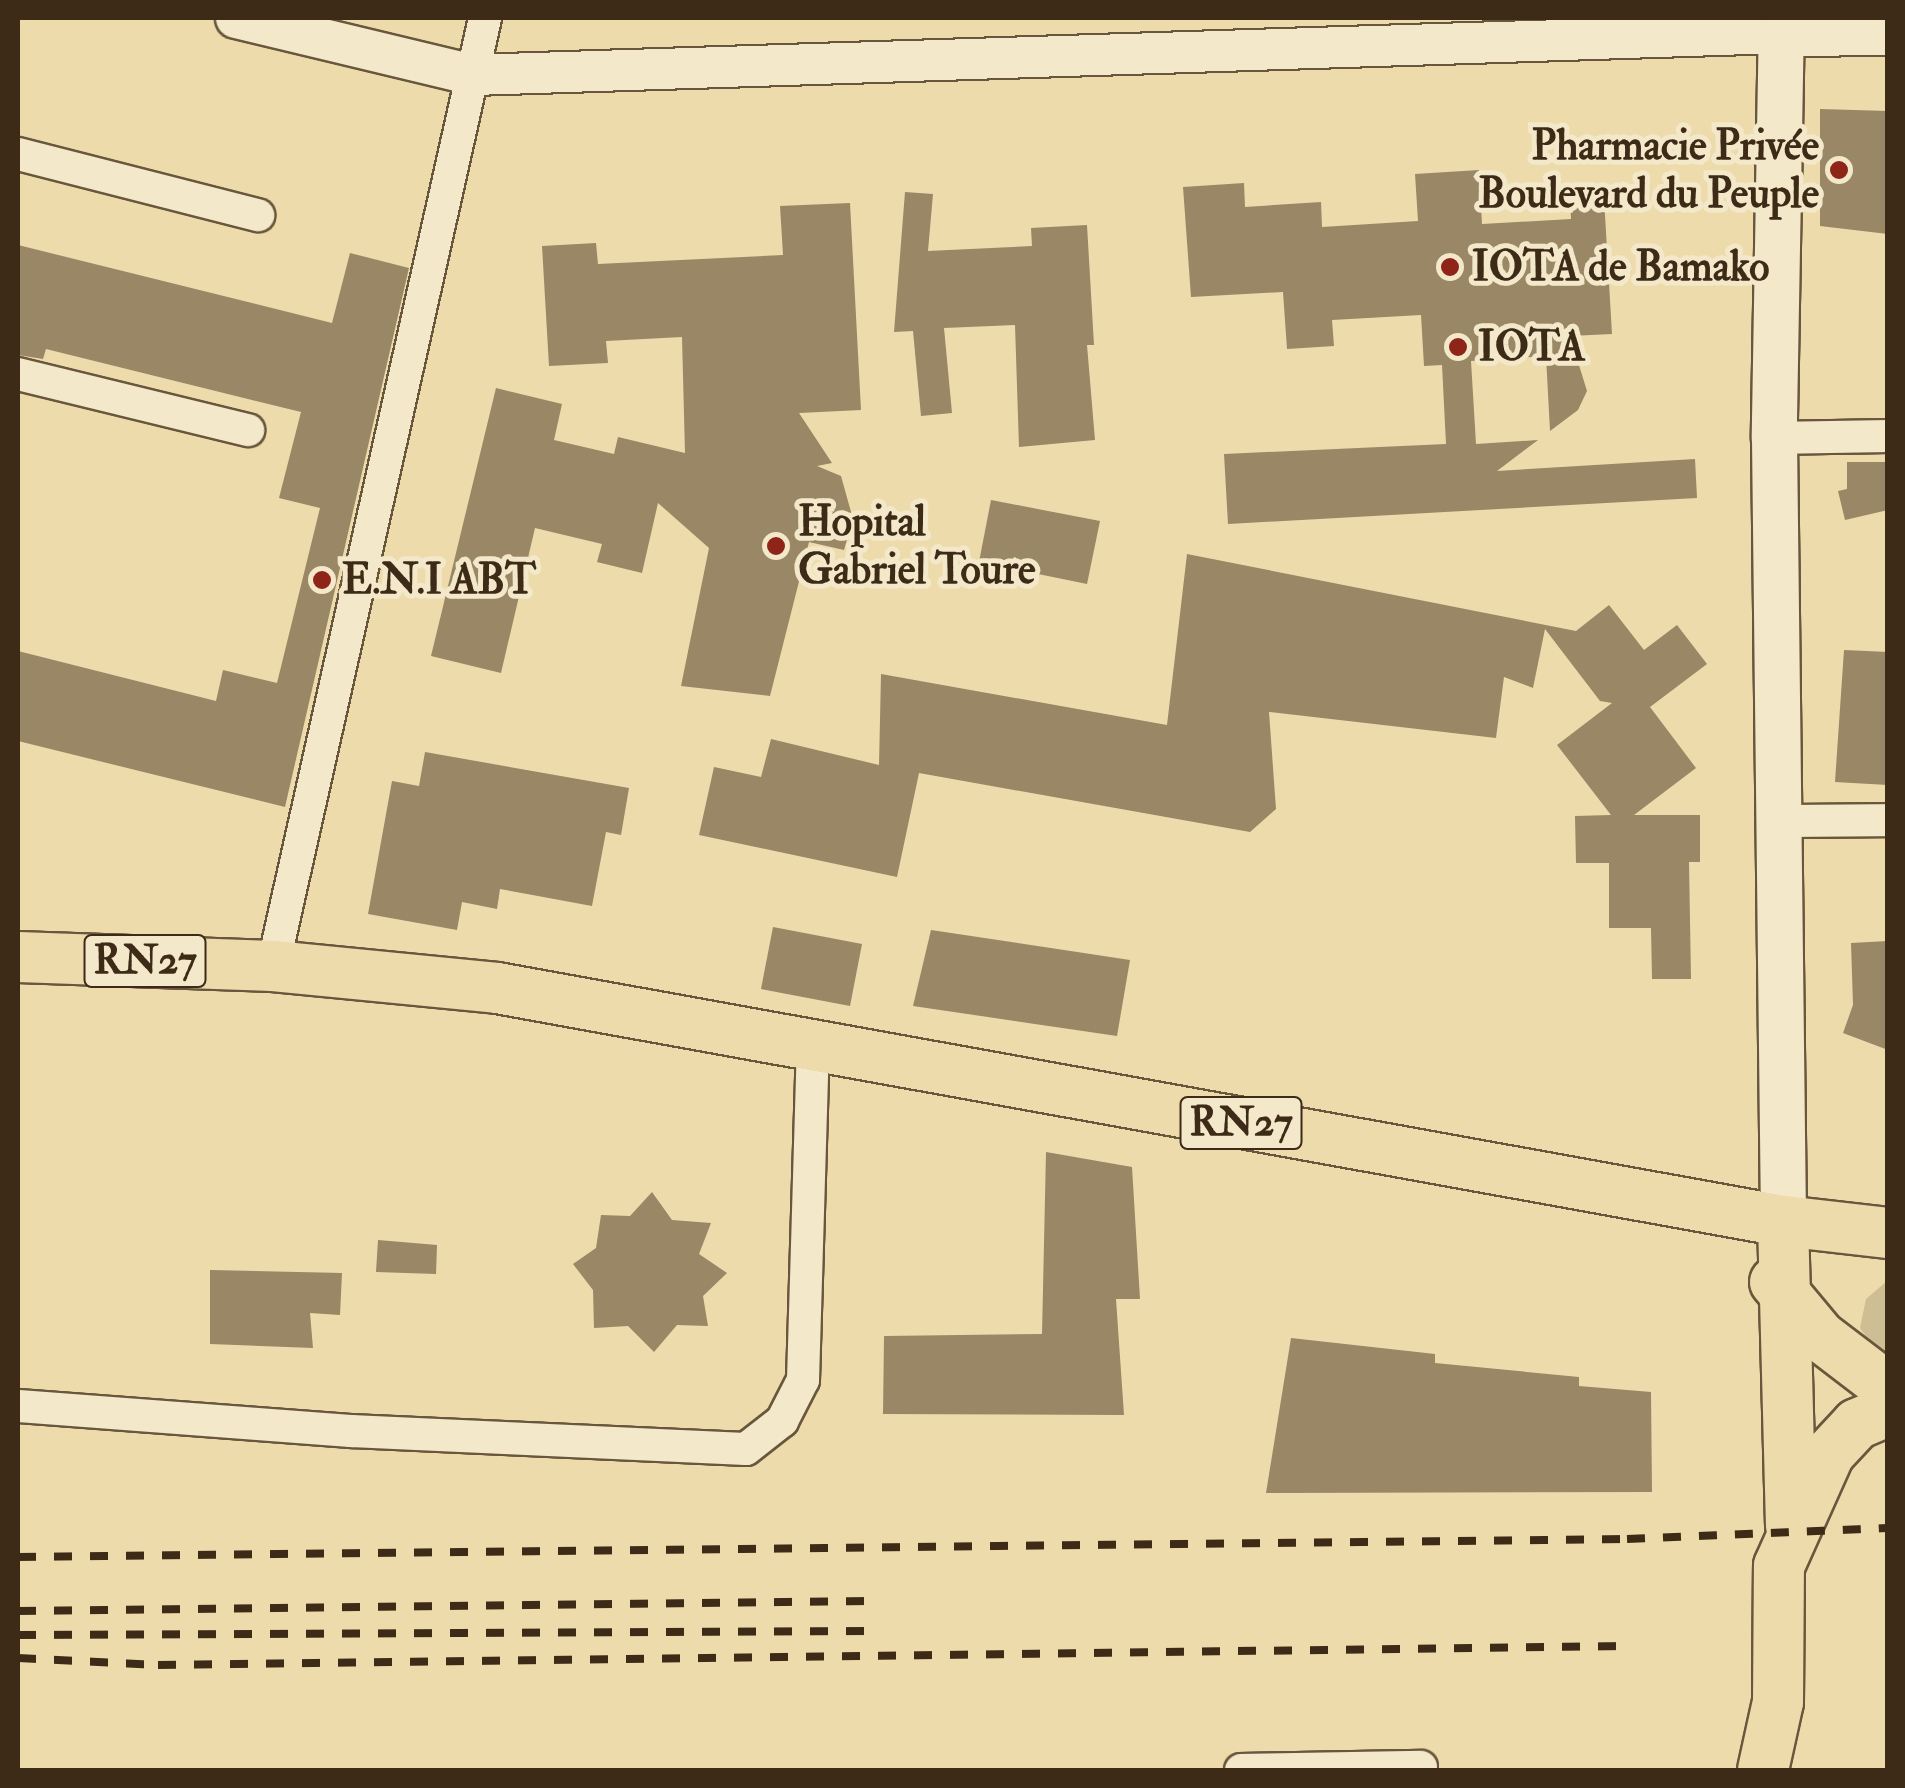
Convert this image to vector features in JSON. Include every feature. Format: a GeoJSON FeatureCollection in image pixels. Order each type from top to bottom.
{"type":"FeatureCollection","features":[{"type":"Feature","properties":{"kind":"main road"},"geometry":{"type":"LineString","coordinates":[[1791,1535],[1782,1291],[1776,821],[1774,438],[1781,25],[1888,32]]}},
{"type":"Feature","properties":{"kind":"main road","name":"RN27"},"geometry":{"type":"LineString","coordinates":[[18,956],[273,966],[496,988],[1783,1221],[1888,1233]]}},
{"type":"Feature","properties":{"kind":"main road"},"geometry":{"type":"LineString","coordinates":[[1669,1200],[1755,1256],[1820,1336],[1888,1388]]}},
{"type":"Feature","properties":{"kind":"main road"},"geometry":{"type":"LineString","coordinates":[[1764,1770],[1778,1702],[1779,1566],[1830,1454],[1857,1424],[1888,1411]]}},
{"type":"Feature","properties":{"kind":"street"},"geometry":{"type":"LineString","coordinates":[[236,18],[473,74],[1781,25]]}},
{"type":"Feature","properties":{"kind":"street"},"geometry":{"type":"LineString","coordinates":[[273,966],[485,18]]}},
{"type":"Feature","properties":{"kind":"street"},"geometry":{"type":"LineString","coordinates":[[18,154],[258,214]]}},
{"type":"Feature","properties":{"kind":"street"},"geometry":{"type":"LineString","coordinates":[[18,374],[248,430]]}},
{"type":"Feature","properties":{"kind":"street"},"geometry":{"type":"LineString","coordinates":[[1774,438],[1888,436]]}},
{"type":"Feature","properties":{"kind":"street"},"geometry":{"type":"LineString","coordinates":[[1776,821],[1888,820]]}},
{"type":"Feature","properties":{"kind":"street"},"geometry":{"type":"LineString","coordinates":[[18,1406],[351,1431],[746,1449],[782,1421],[802,1380],[813,1045]]}},
{"type":"Feature","properties":{"kind":"street"},"geometry":{"type":"LineString","coordinates":[[1241,1770],[1421,1767]]}},
{"type":"Feature","properties":{"kind":"shaded area"},"geometry":{"type":"Polygon","coordinates":[[[1887,1281],[1887,1365],[1860,1328],[1866,1299],[1887,1281]]]}},
{"type":"Feature","properties":{"kind":"building"},"geometry":{"type":"Polygon","coordinates":[[[1820,109],[1888,111],[1888,234],[1820,226],[1820,109]]]}},
{"type":"Feature","properties":{"kind":"building","name":"IOTA"},"geometry":{"type":"Polygon","coordinates":[[[1479,170],[1482,224],[1571,219],[1570,200],[1604,198],[1612,334],[1570,336],[1587,391],[1578,410],[1550,431],[1546,356],[1471,361],[1476,444],[1538,440],[1497,471],[1695,459],[1697,498],[1228,524],[1224,454],[1446,444],[1442,365],[1424,366],[1421,315],[1332,320],[1334,346],[1287,349],[1283,292],[1191,297],[1183,187],[1244,183],[1245,207],[1321,202],[1322,227],[1418,221],[1415,174],[1479,170]]]}},
{"type":"Feature","properties":{"kind":"building"},"geometry":{"type":"Polygon","coordinates":[[[905,192],[933,194],[928,251],[1032,246],[1031,228],[1087,225],[1094,345],[1087,345],[1095,440],[1019,447],[1015,325],[944,328],[952,413],[921,416],[913,331],[894,332],[905,192]]]}},
{"type":"Feature","properties":{"kind":"building"},"geometry":{"type":"Polygon","coordinates":[[[850,203],[861,410],[799,413],[832,463],[817,466],[841,476],[853,519],[844,550],[809,542],[770,696],[681,686],[709,548],[658,503],[642,573],[597,562],[602,544],[535,528],[501,673],[431,656],[496,388],[562,404],[554,440],[614,454],[618,437],[685,453],[682,337],[606,341],[608,363],[549,366],[542,246],[596,243],[598,264],[783,255],[780,206],[850,203]]]}},
{"type":"Feature","properties":{"kind":"building","name":"E.N.I ABT"},"geometry":{"type":"Polygon","coordinates":[[[18,245],[332,323],[350,253],[409,268],[285,807],[18,741],[18,651],[216,701],[223,670],[277,683],[320,508],[279,498],[301,412],[46,349],[43,359],[18,355],[18,245]]]}},
{"type":"Feature","properties":{"kind":"building"},"geometry":{"type":"Polygon","coordinates":[[[1847,462],[1888,462],[1888,510],[1845,520],[1838,491],[1847,489],[1847,462]]]}},
{"type":"Feature","properties":{"kind":"building"},"geometry":{"type":"Polygon","coordinates":[[[991,500],[1100,521],[1087,584],[979,562],[991,500]]]}},
{"type":"Feature","properties":{"kind":"building"},"geometry":{"type":"Polygon","coordinates":[[[1187,554],[1576,631],[1609,605],[1644,650],[1677,625],[1707,664],[1650,707],[1696,768],[1634,815],[1700,815],[1700,862],[1689,862],[1691,979],[1652,979],[1651,928],[1609,928],[1609,863],[1576,863],[1575,816],[1611,815],[1557,745],[1612,703],[1600,701],[1545,629],[1533,688],[1504,677],[1496,738],[1269,712],[1276,809],[1250,832],[919,773],[897,877],[699,835],[714,767],[761,777],[771,739],[879,765],[881,674],[1167,725],[1187,554]]]}},
{"type":"Feature","properties":{"kind":"building"},"geometry":{"type":"Polygon","coordinates":[[[1844,650],[1888,652],[1888,785],[1835,782],[1844,650]]]}},
{"type":"Feature","properties":{"kind":"building"},"geometry":{"type":"Polygon","coordinates":[[[425,752],[629,788],[621,835],[606,832],[592,906],[500,889],[497,909],[462,902],[457,930],[368,914],[392,781],[419,786],[425,752]]]}},
{"type":"Feature","properties":{"kind":"building"},"geometry":{"type":"Polygon","coordinates":[[[773,927],[862,944],[850,1006],[761,989],[773,927]]]}},
{"type":"Feature","properties":{"kind":"building"},"geometry":{"type":"Polygon","coordinates":[[[931,930],[1130,960],[1117,1036],[913,1006],[931,930]]]}},
{"type":"Feature","properties":{"kind":"building"},"geometry":{"type":"Polygon","coordinates":[[[1888,941],[1888,1050],[1843,1033],[1853,1005],[1851,943],[1888,941]]]}},
{"type":"Feature","properties":{"kind":"building"},"geometry":{"type":"Polygon","coordinates":[[[1046,1152],[1132,1167],[1140,1299],[1116,1299],[1124,1415],[883,1414],[884,1336],[1042,1334],[1046,1152]]]}},
{"type":"Feature","properties":{"kind":"building"},"geometry":{"type":"Polygon","coordinates":[[[652,1192],[672,1220],[711,1223],[699,1254],[727,1273],[703,1296],[708,1326],[677,1325],[654,1352],[628,1326],[594,1328],[593,1290],[573,1264],[596,1248],[601,1215],[630,1216],[652,1192]]]}},
{"type":"Feature","properties":{"kind":"building"},"geometry":{"type":"Polygon","coordinates":[[[378,1240],[437,1245],[436,1274],[376,1272],[378,1240]]]}},
{"type":"Feature","properties":{"kind":"building"},"geometry":{"type":"Polygon","coordinates":[[[210,1270],[342,1273],[340,1315],[310,1313],[313,1348],[210,1344],[210,1270]]]}},
{"type":"Feature","properties":{"kind":"building"},"geometry":{"type":"Polygon","coordinates":[[[1291,1338],[1435,1354],[1435,1363],[1579,1377],[1579,1386],[1651,1392],[1652,1492],[1266,1493],[1291,1338]]]}},
{"type":"Feature","properties":{"kind":"railway"},"geometry":{"type":"LineString","coordinates":[[18,1557],[1627,1539],[1888,1528]]}},
{"type":"Feature","properties":{"kind":"railway"},"geometry":{"type":"LineString","coordinates":[[18,1611],[870,1601]]}},
{"type":"Feature","properties":{"kind":"railway"},"geometry":{"type":"LineString","coordinates":[[18,1635],[871,1631]]}},
{"type":"Feature","properties":{"kind":"railway"},"geometry":{"type":"LineString","coordinates":[[18,1658],[158,1665],[1628,1646]]}},
{"type":"Feature","properties":{"kind":"place","name":"Pharmacie Privée Boulevard du Peuple"},"geometry":{"type":"Point","coordinates":[1839,170]}},
{"type":"Feature","properties":{"kind":"place","name":"IOTA de Bamako"},"geometry":{"type":"Point","coordinates":[1450,267]}},
{"type":"Feature","properties":{"kind":"place","name":"IOTA"},"geometry":{"type":"Point","coordinates":[1458,347]}},
{"type":"Feature","properties":{"kind":"place","name":"Hopital Gabriel Toure"},"geometry":{"type":"Point","coordinates":[776,546]}},
{"type":"Feature","properties":{"kind":"place","name":"E.N.I ABT"},"geometry":{"type":"Point","coordinates":[322,580]}}]}
